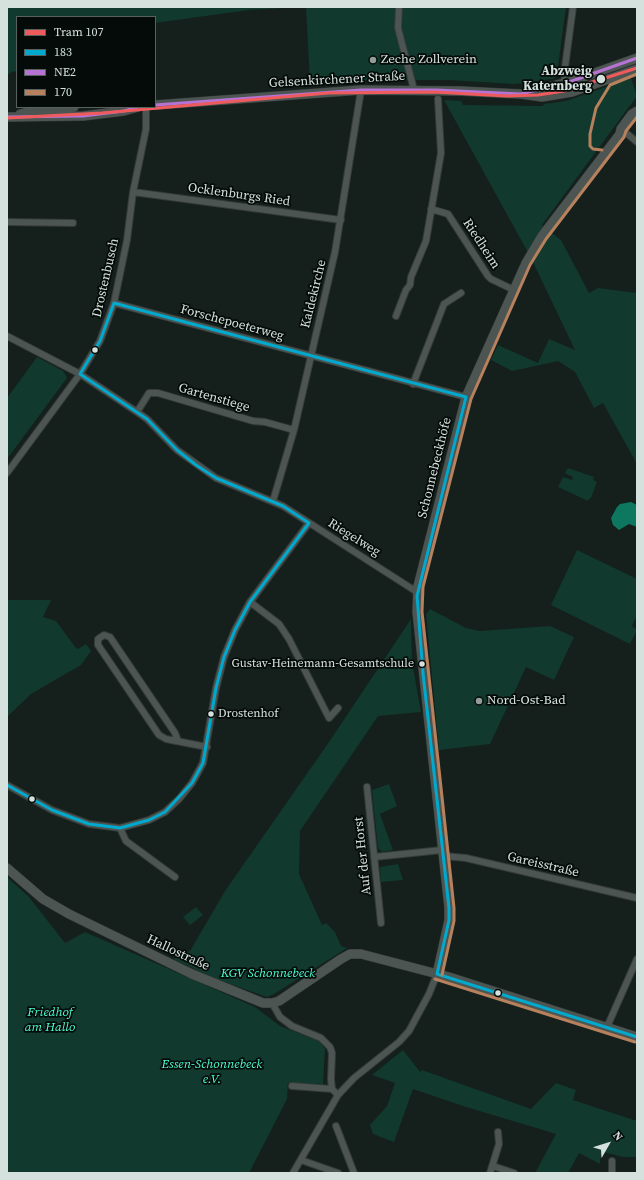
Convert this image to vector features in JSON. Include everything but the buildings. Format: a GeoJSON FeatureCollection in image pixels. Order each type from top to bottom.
{"type":"FeatureCollection","features":[{"type":"Feature","properties":{"kind":"main road","name":"Gelsenkirchener Straße"},"geometry":{"type":"LineString","coordinates":[[521,94],[564,83],[637,58]]}},
{"type":"Feature","properties":{"kind":"main road","name":"Gelsenkirchener Straße"},"geometry":{"type":"LineString","coordinates":[[156,105],[361,90],[414,90],[521,94],[542,97],[564,94],[636,70]]}},
{"type":"Feature","properties":{"kind":"main road"},"geometry":{"type":"LineString","coordinates":[[7,117],[32,111],[64,108]]}},
{"type":"Feature","properties":{"kind":"main road"},"geometry":{"type":"LineString","coordinates":[[7,117],[83,116],[124,112],[135,108]]}},
{"type":"Feature","properties":{"kind":"main road","name":"Schonnebeckhöfe"},"geometry":{"type":"LineString","coordinates":[[437,974],[449,920],[417,612],[417,592],[466,397],[514,290],[539,240],[622,133],[621,129],[632,114],[637,111]]}},
{"type":"Feature","properties":{"kind":"main road","name":"Hallostraße"},"geometry":{"type":"LineString","coordinates":[[7,868],[43,899],[69,914],[212,983],[255,1001],[272,1003]]}},
{"type":"Feature","properties":{"kind":"main road"},"geometry":{"type":"LineString","coordinates":[[272,1003],[279,1001],[350,954],[361,954],[437,974],[637,1037]]}},
{"type":"Feature","properties":{"kind":"street"},"geometry":{"type":"LineString","coordinates":[[400,7],[398,28],[414,90]]}},
{"type":"Feature","properties":{"kind":"street"},"geometry":{"type":"LineString","coordinates":[[564,94],[572,7]]}},
{"type":"Feature","properties":{"kind":"street","name":"Kaldekirche"},"geometry":{"type":"LineString","coordinates":[[273,501],[294,430],[341,220],[361,90]]}},
{"type":"Feature","properties":{"kind":"street"},"geometry":{"type":"LineString","coordinates":[[396,316],[406,290],[410,285],[411,277],[426,241],[440,153],[438,99]]}},
{"type":"Feature","properties":{"kind":"street","name":"Drostenbusch"},"geometry":{"type":"LineString","coordinates":[[7,473],[80,374],[100,341],[114,303],[133,192],[146,129],[146,108]]}},
{"type":"Feature","properties":{"kind":"street"},"geometry":{"type":"LineString","coordinates":[[622,133],[637,142]]}},
{"type":"Feature","properties":{"kind":"street","name":"Ocklenburgs Ried"},"geometry":{"type":"LineString","coordinates":[[133,192],[341,220]]}},
{"type":"Feature","properties":{"kind":"street","name":"Riedheim"},"geometry":{"type":"LineString","coordinates":[[431,209],[444,211],[448,214],[488,276],[491,279],[514,290]]}},
{"type":"Feature","properties":{"kind":"street"},"geometry":{"type":"LineString","coordinates":[[7,222],[73,223]]}},
{"type":"Feature","properties":{"kind":"street"},"geometry":{"type":"LineString","coordinates":[[413,384],[444,304],[462,293]]}},
{"type":"Feature","properties":{"kind":"street","name":"Forschepoeterweg"},"geometry":{"type":"LineString","coordinates":[[114,303],[466,397]]}},
{"type":"Feature","properties":{"kind":"street","name":"Riegelweg"},"geometry":{"type":"LineString","coordinates":[[7,336],[80,374],[147,419],[177,450],[201,468],[231,485],[273,501],[417,592]]}},
{"type":"Feature","properties":{"kind":"street","name":"Gartenstiege"},"geometry":{"type":"LineString","coordinates":[[136,412],[150,393],[158,393],[253,421],[265,422],[294,430]]}},
{"type":"Feature","properties":{"kind":"street"},"geometry":{"type":"LineString","coordinates":[[7,785],[52,810],[89,824],[120,828],[149,820],[165,812],[177,801],[192,783],[201,768],[207,747],[216,688],[224,656],[234,630],[250,602],[309,524]]}},
{"type":"Feature","properties":{"kind":"street"},"geometry":{"type":"LineString","coordinates":[[250,602],[279,624],[289,639],[329,718],[338,708]]}},
{"type":"Feature","properties":{"kind":"street"},"geometry":{"type":"LineString","coordinates":[[178,741],[172,728],[110,637],[104,635],[98,639],[98,645],[159,735],[166,739],[207,747]]}},
{"type":"Feature","properties":{"kind":"street","name":"Auf der Horst"},"geometry":{"type":"LineString","coordinates":[[367,787],[381,923]]}},
{"type":"Feature","properties":{"kind":"street"},"geometry":{"type":"LineString","coordinates":[[120,828],[126,841],[176,877]]}},
{"type":"Feature","properties":{"kind":"street"},"geometry":{"type":"LineString","coordinates":[[374,856],[443,853]]}},
{"type":"Feature","properties":{"kind":"street","name":"Gareisstraße"},"geometry":{"type":"LineString","coordinates":[[443,853],[637,898]]}},
{"type":"Feature","properties":{"kind":"street"},"geometry":{"type":"LineString","coordinates":[[607,1027],[637,959]]}},
{"type":"Feature","properties":{"kind":"street","name":"Schonnebeckhöfe"},"geometry":{"type":"LineString","coordinates":[[293,1173],[338,1095],[354,1078],[399,1042],[409,1031],[429,994],[437,974]]}},
{"type":"Feature","properties":{"kind":"street"},"geometry":{"type":"LineString","coordinates":[[272,1003],[280,1017],[292,1026],[321,1038],[330,1047],[332,1053],[332,1089],[338,1095]]}},
{"type":"Feature","properties":{"kind":"street"},"geometry":{"type":"LineString","coordinates":[[292,1086],[332,1089]]}},
{"type":"Feature","properties":{"kind":"street"},"geometry":{"type":"LineString","coordinates":[[336,1126],[354,1173]]}},
{"type":"Feature","properties":{"kind":"street"},"geometry":{"type":"LineString","coordinates":[[490,1173],[499,1144],[498,1132]]}},
{"type":"Feature","properties":{"kind":"street"},"geometry":{"type":"LineString","coordinates":[[301,1160],[338,1173]]}},
{"type":"Feature","properties":{"kind":"street"},"geometry":{"type":"LineString","coordinates":[[612,1161],[612,1173]]}},
{"type":"Feature","properties":{"kind":"street"},"geometry":{"type":"LineString","coordinates":[[493,1166],[514,1173]]}},
{"type":"Feature","properties":{"kind":"green space"},"geometry":{"type":"Polygon","coordinates":[[[7,7],[302,7],[249,10],[156,23],[156,16],[16,16],[16,72],[14,71],[7,75],[7,7]]]}},
{"type":"Feature","properties":{"kind":"green space"},"geometry":{"type":"Polygon","coordinates":[[[306,7],[566,7],[557,74],[555,78],[529,83],[513,84],[449,80],[348,80],[310,83],[306,7]]]}},
{"type":"Feature","properties":{"kind":"green space"},"geometry":{"type":"Polygon","coordinates":[[[631,78],[637,96],[542,225],[561,240],[589,293],[598,288],[637,293],[637,464],[603,403],[594,408],[575,372],[558,361],[512,371],[491,360],[498,345],[538,363],[549,339],[575,350],[531,258],[444,100],[461,101],[463,105],[543,106],[544,104],[566,101],[631,78]]]}},
{"type":"Feature","properties":{"kind":"green space"},"geometry":{"type":"Polygon","coordinates":[[[37,357],[63,371],[67,378],[7,459],[7,398],[37,357]]]}},
{"type":"Feature","properties":{"kind":"green space"},"geometry":{"type":"Polygon","coordinates":[[[568,468],[594,477],[593,480],[597,482],[591,498],[588,501],[558,487],[563,477],[572,480],[573,477],[565,473],[568,468]]]}},
{"type":"Feature","properties":{"kind":"green space"},"geometry":{"type":"Polygon","coordinates":[[[577,550],[637,579],[637,615],[632,626],[637,630],[630,644],[551,605],[577,550]]]}},
{"type":"Feature","properties":{"kind":"green space"},"geometry":{"type":"Polygon","coordinates":[[[7,600],[51,600],[43,617],[56,621],[76,648],[78,649],[86,644],[91,651],[81,665],[31,694],[7,717],[7,600]]]}},
{"type":"Feature","properties":{"kind":"green space"},"geometry":{"type":"Polygon","coordinates":[[[430,609],[466,628],[480,631],[550,626],[574,637],[554,680],[526,667],[490,744],[439,750],[426,614],[430,609]]]}},
{"type":"Feature","properties":{"kind":"green space","name":"KGV Schonnebeck"},"geometry":{"type":"Polygon","coordinates":[[[411,619],[412,661],[409,662],[410,668],[413,668],[421,712],[378,716],[300,831],[299,874],[322,925],[326,923],[335,932],[341,946],[347,948],[267,997],[216,979],[173,959],[190,951],[225,891],[329,742],[411,619]]]}},
{"type":"Feature","properties":{"kind":"green space"},"geometry":{"type":"Polygon","coordinates":[[[389,784],[397,806],[380,814],[393,850],[382,852],[378,848],[372,790],[389,784]]]}},
{"type":"Feature","properties":{"kind":"green space"},"geometry":{"type":"Polygon","coordinates":[[[398,864],[403,880],[381,882],[380,867],[398,864]]]}},
{"type":"Feature","properties":{"kind":"green space"},"geometry":{"type":"Polygon","coordinates":[[[7,877],[29,897],[65,943],[85,932],[255,1007],[280,1026],[320,1042],[325,1049],[323,1084],[288,1083],[287,1099],[249,1173],[7,1173],[7,877]]]}},
{"type":"Feature","properties":{"kind":"green space"},"geometry":{"type":"Polygon","coordinates":[[[196,907],[203,915],[190,925],[183,917],[196,907]]]}},
{"type":"Feature","properties":{"kind":"green space"},"geometry":{"type":"Polygon","coordinates":[[[403,1050],[420,1072],[422,1070],[531,1109],[556,1083],[576,1090],[573,1100],[637,1121],[637,1157],[623,1157],[603,1152],[600,1159],[600,1164],[579,1153],[568,1173],[535,1173],[556,1134],[463,1106],[413,1089],[394,1142],[373,1134],[370,1125],[387,1106],[395,1083],[372,1075],[403,1050]]]}},
{"type":"Feature","properties":{"kind":"shaded area"},"geometry":{"type":"Polygon","coordinates":[[[631,502],[637,505],[637,527],[629,524],[619,530],[613,525],[611,518],[620,504],[631,502]]]}},
{"type":"Feature","properties":{"kind":"tram line","name":"107"},"geometry":{"type":"LineString","coordinates":[[7,118],[102,113],[328,93],[434,92],[507,96],[538,95],[564,91],[637,68]]}},
{"type":"Feature","properties":{"kind":"transit line","name":"NE2"},"geometry":{"type":"LineString","coordinates":[[156,105],[361,90],[436,90],[521,94],[572,81],[637,58]]}},
{"type":"Feature","properties":{"kind":"transit line","name":"170"},"geometry":{"type":"LineString","coordinates":[[602,150],[593,149],[590,146],[590,134],[596,108],[610,85],[637,74]]}},
{"type":"Feature","properties":{"kind":"transit line","name":"NE2"},"geometry":{"type":"LineString","coordinates":[[7,117],[83,116],[124,111],[134,108]]}},
{"type":"Feature","properties":{"kind":"transit line","name":"170"},"geometry":{"type":"LineString","coordinates":[[442,975],[454,921],[454,908],[422,612],[423,587],[471,399],[530,265],[546,239],[624,137],[626,131],[637,117]]}},
{"type":"Feature","properties":{"kind":"transit line","name":"183"},"geometry":{"type":"LineString","coordinates":[[114,303],[466,397]]}},
{"type":"Feature","properties":{"kind":"transit line","name":"183"},"geometry":{"type":"LineString","coordinates":[[80,374],[100,341],[114,303]]}},
{"type":"Feature","properties":{"kind":"transit line","name":"183"},"geometry":{"type":"LineString","coordinates":[[80,374],[147,419],[177,450],[196,465],[216,478],[283,506],[309,523]]}},
{"type":"Feature","properties":{"kind":"transit line","name":"183"},"geometry":{"type":"LineString","coordinates":[[437,974],[449,920],[449,908],[423,673],[417,596],[466,397]]}},
{"type":"Feature","properties":{"kind":"transit line","name":"183"},"geometry":{"type":"LineString","coordinates":[[7,785],[52,810],[89,824],[120,828],[149,820],[165,812],[192,783],[203,763],[216,688],[224,657],[235,630],[250,602],[309,523]]}},
{"type":"Feature","properties":{"kind":"transit line","name":"183"},"geometry":{"type":"LineString","coordinates":[[437,974],[637,1037]]}},
{"type":"Feature","properties":{"kind":"transit line","name":"170"},"geometry":{"type":"LineString","coordinates":[[435,979],[635,1042]]}},
{"type":"Feature","properties":{"kind":"place","name":"Zeche Zollverein"},"geometry":{"type":"Point","coordinates":[373,60]}},
{"type":"Feature","properties":{"kind":"place","name":"Abzweig Katernberg"},"geometry":{"type":"Point","coordinates":[601,79]}},
{"type":"Feature","properties":{"kind":"place","name":"Gustav-Heinemann-Gesamtschule"},"geometry":{"type":"Point","coordinates":[422,664]}},
{"type":"Feature","properties":{"kind":"place","name":"Nord-Ost-Bad"},"geometry":{"type":"Point","coordinates":[479,701]}},
{"type":"Feature","properties":{"kind":"place","name":"Drostenhof"},"geometry":{"type":"Point","coordinates":[211,714]}},
{"type":"Feature","properties":{"kind":"park label","name":"Friedhof am Hallo"},"geometry":{"type":"Point","coordinates":[50,1020]}},
{"type":"Feature","properties":{"kind":"park label","name":"Essen-Schonnebeck e.V."},"geometry":{"type":"Point","coordinates":[212,1072]}}]}
